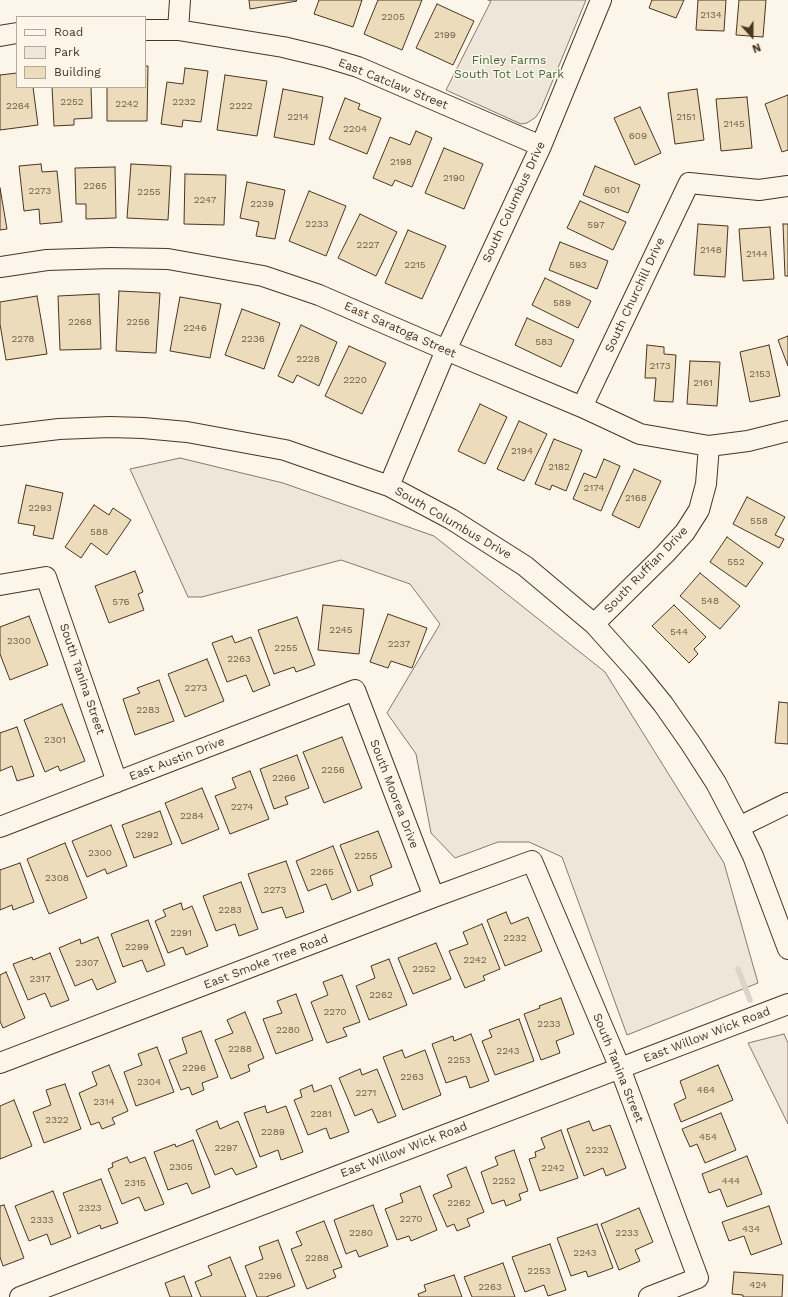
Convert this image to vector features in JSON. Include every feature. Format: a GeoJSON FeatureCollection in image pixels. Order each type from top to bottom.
{"type":"FeatureCollection","features":[{"type":"Feature","properties":{"kind":"street"},"geometry":{"type":"LineString","coordinates":[[178,30],[180,0]]}},
{"type":"Feature","properties":{"kind":"street","name":"South Columbus Drive"},"geometry":{"type":"LineString","coordinates":[[601,0],[540,146],[446,350],[389,486],[451,519],[526,566],[594,624],[637,672],[663,704],[716,783],[753,856],[788,949]]}},
{"type":"Feature","properties":{"kind":"street","name":"East Catclaw Street"},"geometry":{"type":"LineString","coordinates":[[146,30],[178,30],[283,47],[358,67],[540,146]]}},
{"type":"Feature","properties":{"kind":"street"},"geometry":{"type":"LineString","coordinates":[[0,36],[16,33]]}},
{"type":"Feature","properties":{"kind":"street","name":"South Churchill Drive"},"geometry":{"type":"LineString","coordinates":[[582,407],[689,183],[759,190],[788,186]]}},
{"type":"Feature","properties":{"kind":"street","name":"East Saratoga Street"},"geometry":{"type":"LineString","coordinates":[[0,267],[47,260],[110,258],[168,259],[255,274],[319,295],[582,407],[640,434],[709,446],[748,440],[788,431]]}},
{"type":"Feature","properties":{"kind":"street"},"geometry":{"type":"LineString","coordinates":[[0,436],[59,429],[110,427],[187,432],[285,450],[389,486]]}},
{"type":"Feature","properties":{"kind":"street","name":"South Ruffian Drive"},"geometry":{"type":"LineString","coordinates":[[594,624],[686,532],[699,510],[706,484],[709,446]]}},
{"type":"Feature","properties":{"kind":"street","name":"South Tanina Street"},"geometry":{"type":"LineString","coordinates":[[0,585],[46,577],[117,782]]}},
{"type":"Feature","properties":{"kind":"street","name":"East Austin Drive"},"geometry":{"type":"LineString","coordinates":[[0,827],[355,690]]}},
{"type":"Feature","properties":{"kind":"street","name":"South Moorea Drive"},"geometry":{"type":"LineString","coordinates":[[355,690],[434,897]]}},
{"type":"Feature","properties":{"kind":"street"},"geometry":{"type":"LineString","coordinates":[[739,827],[788,803]]}},
{"type":"Feature","properties":{"kind":"street","name":"South Tanina Street"},"geometry":{"type":"LineString","coordinates":[[532,861],[620,1068],[698,1278],[649,1297]]}},
{"type":"Feature","properties":{"kind":"street","name":"East Smoke Tree Road"},"geometry":{"type":"LineString","coordinates":[[0,1063],[532,861]]}},
{"type":"Feature","properties":{"kind":"street","name":"East Willow Wick Road"},"geometry":{"type":"LineString","coordinates":[[20,1297],[788,1004]]}},
{"type":"Feature","properties":{"kind":"green space","name":"Finley Farms South Tot Lot Park"},"geometry":{"type":"Polygon","coordinates":[[[488,0],[586,0],[541,109],[536,117],[527,123],[521,124],[446,90],[491,1],[488,0]]]}},
{"type":"Feature","properties":{"kind":"green space"},"geometry":{"type":"Polygon","coordinates":[[[180,458],[283,483],[434,536],[605,672],[724,863],[758,983],[627,1035],[562,857],[529,842],[498,842],[455,858],[431,833],[416,754],[387,713],[440,624],[410,584],[341,560],[202,597],[188,597],[130,469],[180,458]]]}},
{"type":"Feature","properties":{"kind":"green space"},"geometry":{"type":"Polygon","coordinates":[[[784,1034],[788,1043],[788,1124],[748,1043],[784,1034]]]}},
{"type":"Feature","properties":{"kind":"building"},"geometry":{"type":"Polygon","coordinates":[[[249,0],[296,0],[297,1],[250,9],[249,0]]]}},
{"type":"Feature","properties":{"kind":"building"},"geometry":{"type":"Polygon","coordinates":[[[319,0],[362,0],[353,27],[314,14],[319,0]]]}},
{"type":"Feature","properties":{"kind":"building"},"geometry":{"type":"Polygon","coordinates":[[[378,0],[422,0],[402,50],[364,34],[378,0]]]}},
{"type":"Feature","properties":{"kind":"building"},"geometry":{"type":"Polygon","coordinates":[[[652,0],[684,0],[676,18],[649,8],[652,0]]]}},
{"type":"Feature","properties":{"kind":"building"},"geometry":{"type":"Polygon","coordinates":[[[698,0],[726,0],[724,31],[696,30],[698,0]]]}},
{"type":"Feature","properties":{"kind":"building"},"geometry":{"type":"Polygon","coordinates":[[[739,0],[766,0],[763,37],[736,35],[739,0]]]}},
{"type":"Feature","properties":{"kind":"building"},"geometry":{"type":"Polygon","coordinates":[[[437,4],[474,21],[453,65],[416,48],[437,4]]]}},
{"type":"Feature","properties":{"kind":"building"},"geometry":{"type":"Polygon","coordinates":[[[146,66],[148,66],[147,121],[107,121],[107,88],[146,88],[146,66]]]}},
{"type":"Feature","properties":{"kind":"building"},"geometry":{"type":"Polygon","coordinates":[[[185,68],[208,71],[201,122],[183,120],[182,127],[161,124],[167,82],[183,84],[185,68]]]}},
{"type":"Feature","properties":{"kind":"building"},"geometry":{"type":"Polygon","coordinates":[[[16,73],[16,88],[33,88],[38,125],[0,130],[0,75],[16,73]]]}},
{"type":"Feature","properties":{"kind":"building"},"geometry":{"type":"Polygon","coordinates":[[[225,75],[267,81],[257,136],[217,130],[225,75]]]}},
{"type":"Feature","properties":{"kind":"building"},"geometry":{"type":"Polygon","coordinates":[[[52,88],[91,88],[92,118],[74,119],[74,125],[54,126],[52,88]]]}},
{"type":"Feature","properties":{"kind":"building"},"geometry":{"type":"Polygon","coordinates":[[[283,89],[323,97],[314,145],[274,137],[283,89]]]}},
{"type":"Feature","properties":{"kind":"building"},"geometry":{"type":"Polygon","coordinates":[[[697,89],[704,140],[675,144],[668,93],[697,89]]]}},
{"type":"Feature","properties":{"kind":"building"},"geometry":{"type":"Polygon","coordinates":[[[788,95],[788,150],[782,152],[765,104],[788,95]]]}},
{"type":"Feature","properties":{"kind":"building"},"geometry":{"type":"Polygon","coordinates":[[[747,97],[752,148],[721,151],[716,99],[747,97]]]}},
{"type":"Feature","properties":{"kind":"building"},"geometry":{"type":"Polygon","coordinates":[[[345,98],[360,104],[358,109],[381,118],[367,154],[329,139],[345,98]]]}},
{"type":"Feature","properties":{"kind":"building"},"geometry":{"type":"Polygon","coordinates":[[[640,107],[661,153],[635,165],[614,118],[640,107]]]}},
{"type":"Feature","properties":{"kind":"building"},"geometry":{"type":"Polygon","coordinates":[[[416,131],[432,138],[412,187],[395,180],[392,186],[373,178],[390,137],[410,145],[416,131]]]}},
{"type":"Feature","properties":{"kind":"building"},"geometry":{"type":"Polygon","coordinates":[[[444,148],[483,164],[464,209],[425,193],[444,148]]]}},
{"type":"Feature","properties":{"kind":"building"},"geometry":{"type":"Polygon","coordinates":[[[41,164],[42,172],[57,171],[62,222],[40,224],[39,209],[24,211],[19,166],[41,164]]]}},
{"type":"Feature","properties":{"kind":"building"},"geometry":{"type":"Polygon","coordinates":[[[131,164],[171,166],[168,220],[127,218],[131,164]]]}},
{"type":"Feature","properties":{"kind":"building"},"geometry":{"type":"Polygon","coordinates":[[[595,166],[640,185],[628,213],[583,195],[595,166]]]}},
{"type":"Feature","properties":{"kind":"building"},"geometry":{"type":"Polygon","coordinates":[[[115,167],[116,218],[86,219],[86,204],[76,204],[75,168],[115,167]]]}},
{"type":"Feature","properties":{"kind":"building"},"geometry":{"type":"Polygon","coordinates":[[[185,174],[226,175],[224,225],[184,224],[185,174]]]}},
{"type":"Feature","properties":{"kind":"building"},"geometry":{"type":"Polygon","coordinates":[[[247,182],[285,190],[275,239],[256,236],[259,222],[240,218],[247,182]]]}},
{"type":"Feature","properties":{"kind":"building"},"geometry":{"type":"Polygon","coordinates":[[[0,188],[7,229],[0,230],[0,188]]]}},
{"type":"Feature","properties":{"kind":"building"},"geometry":{"type":"Polygon","coordinates":[[[309,191],[346,206],[326,256],[289,241],[309,191]]]}},
{"type":"Feature","properties":{"kind":"building"},"geometry":{"type":"Polygon","coordinates":[[[580,201],[626,222],[613,250],[567,228],[580,201]]]}},
{"type":"Feature","properties":{"kind":"building"},"geometry":{"type":"Polygon","coordinates":[[[360,214],[397,232],[376,276],[338,258],[360,214]]]}},
{"type":"Feature","properties":{"kind":"building"},"geometry":{"type":"Polygon","coordinates":[[[698,224],[728,226],[725,277],[694,275],[698,224]]]}},
{"type":"Feature","properties":{"kind":"building"},"geometry":{"type":"Polygon","coordinates":[[[783,224],[788,224],[788,276],[785,276],[783,224]]]}},
{"type":"Feature","properties":{"kind":"building"},"geometry":{"type":"Polygon","coordinates":[[[770,227],[774,279],[743,281],[739,229],[770,227]]]}},
{"type":"Feature","properties":{"kind":"building"},"geometry":{"type":"Polygon","coordinates":[[[408,230],[446,246],[422,299],[385,283],[408,230]]]}},
{"type":"Feature","properties":{"kind":"building"},"geometry":{"type":"Polygon","coordinates":[[[560,242],[608,261],[597,289],[549,270],[560,242]]]}},
{"type":"Feature","properties":{"kind":"building"},"geometry":{"type":"Polygon","coordinates":[[[545,278],[591,301],[578,328],[532,305],[545,278]]]}},
{"type":"Feature","properties":{"kind":"building"},"geometry":{"type":"Polygon","coordinates":[[[119,291],[160,293],[156,353],[116,351],[119,291]]]}},
{"type":"Feature","properties":{"kind":"building"},"geometry":{"type":"Polygon","coordinates":[[[99,294],[101,349],[60,350],[58,296],[99,294]]]}},
{"type":"Feature","properties":{"kind":"building"},"geometry":{"type":"Polygon","coordinates":[[[37,296],[47,354],[6,360],[0,324],[0,302],[37,296]]]}},
{"type":"Feature","properties":{"kind":"building"},"geometry":{"type":"Polygon","coordinates":[[[180,297],[221,304],[210,358],[170,351],[180,297]]]}},
{"type":"Feature","properties":{"kind":"building"},"geometry":{"type":"Polygon","coordinates":[[[242,309],[280,323],[264,369],[225,355],[242,309]]]}},
{"type":"Feature","properties":{"kind":"building"},"geometry":{"type":"Polygon","coordinates":[[[527,318],[574,340],[561,367],[515,345],[527,318]]]}},
{"type":"Feature","properties":{"kind":"building"},"geometry":{"type":"Polygon","coordinates":[[[301,325],[337,342],[319,386],[297,375],[293,383],[278,376],[301,325]]]}},
{"type":"Feature","properties":{"kind":"building"},"geometry":{"type":"Polygon","coordinates":[[[788,336],[788,366],[778,340],[788,336]]]}},
{"type":"Feature","properties":{"kind":"building"},"geometry":{"type":"Polygon","coordinates":[[[647,345],[664,347],[664,354],[676,355],[673,402],[654,401],[656,378],[645,378],[647,345]]]}},
{"type":"Feature","properties":{"kind":"building"},"geometry":{"type":"Polygon","coordinates":[[[769,345],[780,396],[750,402],[740,352],[769,345]]]}},
{"type":"Feature","properties":{"kind":"building"},"geometry":{"type":"Polygon","coordinates":[[[349,346],[386,363],[362,414],[325,396],[349,346]]]}},
{"type":"Feature","properties":{"kind":"building"},"geometry":{"type":"Polygon","coordinates":[[[690,361],[720,362],[717,406],[687,404],[690,361]]]}},
{"type":"Feature","properties":{"kind":"building"},"geometry":{"type":"Polygon","coordinates":[[[480,404],[507,417],[485,464],[458,451],[480,404]]]}},
{"type":"Feature","properties":{"kind":"building"},"geometry":{"type":"Polygon","coordinates":[[[519,421],[547,434],[524,481],[497,469],[519,421]]]}},
{"type":"Feature","properties":{"kind":"building"},"geometry":{"type":"Polygon","coordinates":[[[554,439],[582,450],[566,491],[552,485],[550,490],[535,484],[554,439]]]}},
{"type":"Feature","properties":{"kind":"building"},"geometry":{"type":"Polygon","coordinates":[[[604,459],[620,466],[601,511],[573,499],[584,473],[596,478],[604,459]]]}},
{"type":"Feature","properties":{"kind":"building"},"geometry":{"type":"Polygon","coordinates":[[[634,469],[661,481],[639,528],[612,515],[634,469]]]}},
{"type":"Feature","properties":{"kind":"building"},"geometry":{"type":"Polygon","coordinates":[[[26,485],[63,493],[53,539],[33,535],[35,526],[18,523],[26,485]]]}},
{"type":"Feature","properties":{"kind":"building"},"geometry":{"type":"Polygon","coordinates":[[[747,497],[785,517],[775,535],[784,539],[779,548],[733,524],[747,497]]]}},
{"type":"Feature","properties":{"kind":"building"},"geometry":{"type":"Polygon","coordinates":[[[94,505],[109,515],[113,508],[131,520],[107,555],[91,543],[81,558],[65,547],[94,505]]]}},
{"type":"Feature","properties":{"kind":"building"},"geometry":{"type":"Polygon","coordinates":[[[727,537],[763,563],[746,587],[710,562],[727,537]]]}},
{"type":"Feature","properties":{"kind":"building"},"geometry":{"type":"Polygon","coordinates":[[[135,571],[143,592],[138,594],[144,610],[109,623],[95,586],[135,571]]]}},
{"type":"Feature","properties":{"kind":"building"},"geometry":{"type":"Polygon","coordinates":[[[700,573],[740,606],[720,629],[680,596],[700,573]]]}},
{"type":"Feature","properties":{"kind":"building"},"geometry":{"type":"Polygon","coordinates":[[[323,605],[364,609],[359,654],[318,650],[323,605]]]}},
{"type":"Feature","properties":{"kind":"building"},"geometry":{"type":"Polygon","coordinates":[[[674,605],[706,637],[694,649],[698,654],[689,663],[652,626],[674,605]]]}},
{"type":"Feature","properties":{"kind":"building"},"geometry":{"type":"Polygon","coordinates":[[[388,614],[427,628],[412,668],[391,661],[388,668],[370,662],[388,614]]]}},
{"type":"Feature","properties":{"kind":"building"},"geometry":{"type":"Polygon","coordinates":[[[29,616],[48,665],[10,680],[0,654],[0,627],[29,616]]]}},
{"type":"Feature","properties":{"kind":"building"},"geometry":{"type":"Polygon","coordinates":[[[297,617],[315,665],[296,672],[294,667],[274,674],[258,630],[297,617]]]}},
{"type":"Feature","properties":{"kind":"building"},"geometry":{"type":"Polygon","coordinates":[[[232,636],[235,643],[251,637],[270,685],[253,692],[246,675],[227,682],[212,643],[232,636]]]}},
{"type":"Feature","properties":{"kind":"building"},"geometry":{"type":"Polygon","coordinates":[[[207,659],[224,701],[185,717],[168,674],[207,659]]]}},
{"type":"Feature","properties":{"kind":"building"},"geometry":{"type":"Polygon","coordinates":[[[159,680],[174,721],[135,735],[123,699],[140,693],[137,688],[159,680]]]}},
{"type":"Feature","properties":{"kind":"building"},"geometry":{"type":"Polygon","coordinates":[[[779,702],[788,703],[788,744],[775,743],[779,702]]]}},
{"type":"Feature","properties":{"kind":"building"},"geometry":{"type":"Polygon","coordinates":[[[62,704],[85,761],[60,771],[58,766],[45,772],[24,720],[62,704]]]}},
{"type":"Feature","properties":{"kind":"building"},"geometry":{"type":"Polygon","coordinates":[[[17,727],[34,776],[17,781],[12,766],[0,771],[0,733],[17,727]]]}},
{"type":"Feature","properties":{"kind":"building"},"geometry":{"type":"Polygon","coordinates":[[[342,737],[362,788],[324,803],[303,752],[342,737]]]}},
{"type":"Feature","properties":{"kind":"building"},"geometry":{"type":"Polygon","coordinates":[[[297,755],[309,788],[285,797],[288,804],[274,809],[260,769],[297,755]]]}},
{"type":"Feature","properties":{"kind":"building"},"geometry":{"type":"Polygon","coordinates":[[[250,771],[269,819],[230,834],[215,796],[236,788],[232,778],[250,771]]]}},
{"type":"Feature","properties":{"kind":"building"},"geometry":{"type":"Polygon","coordinates":[[[202,788],[219,829],[182,844],[165,803],[202,788]]]}},
{"type":"Feature","properties":{"kind":"building"},"geometry":{"type":"Polygon","coordinates":[[[160,811],[172,844],[134,858],[122,825],[160,811]]]}},
{"type":"Feature","properties":{"kind":"building"},"geometry":{"type":"Polygon","coordinates":[[[111,825],[127,866],[107,874],[105,869],[87,877],[72,841],[111,825]]]}},
{"type":"Feature","properties":{"kind":"building"},"geometry":{"type":"Polygon","coordinates":[[[378,831],[392,867],[370,876],[373,885],[358,891],[340,845],[378,831]]]}},
{"type":"Feature","properties":{"kind":"building"},"geometry":{"type":"Polygon","coordinates":[[[65,843],[87,898],[49,914],[27,859],[65,843]]]}},
{"type":"Feature","properties":{"kind":"building"},"geometry":{"type":"Polygon","coordinates":[[[333,846],[351,892],[332,900],[326,884],[308,891],[296,861],[333,846]]]}},
{"type":"Feature","properties":{"kind":"building"},"geometry":{"type":"Polygon","coordinates":[[[286,861],[304,912],[286,918],[282,907],[262,913],[248,874],[286,861]]]}},
{"type":"Feature","properties":{"kind":"building"},"geometry":{"type":"Polygon","coordinates":[[[20,863],[34,902],[13,910],[12,905],[0,910],[0,870],[20,863]]]}},
{"type":"Feature","properties":{"kind":"building"},"geometry":{"type":"Polygon","coordinates":[[[241,882],[258,929],[239,936],[235,924],[216,931],[203,896],[241,882]]]}},
{"type":"Feature","properties":{"kind":"building"},"geometry":{"type":"Polygon","coordinates":[[[181,903],[183,910],[192,906],[208,946],[186,955],[183,947],[168,953],[155,921],[166,916],[163,910],[181,903]]]}},
{"type":"Feature","properties":{"kind":"building"},"geometry":{"type":"Polygon","coordinates":[[[506,912],[511,924],[528,917],[542,951],[505,966],[487,920],[506,912]]]}},
{"type":"Feature","properties":{"kind":"building"},"geometry":{"type":"Polygon","coordinates":[[[148,920],[165,965],[147,972],[142,960],[123,967],[111,934],[148,920]]]}},
{"type":"Feature","properties":{"kind":"building"},"geometry":{"type":"Polygon","coordinates":[[[482,924],[500,969],[483,976],[485,980],[465,988],[449,951],[468,944],[463,932],[482,924]]]}},
{"type":"Feature","properties":{"kind":"building"},"geometry":{"type":"Polygon","coordinates":[[[98,937],[116,982],[97,990],[92,979],[75,986],[59,948],[80,939],[81,944],[98,937]]]}},
{"type":"Feature","properties":{"kind":"building"},"geometry":{"type":"Polygon","coordinates":[[[436,943],[451,979],[413,994],[398,958],[436,943]]]}},
{"type":"Feature","properties":{"kind":"building"},"geometry":{"type":"Polygon","coordinates":[[[50,953],[69,1000],[51,1007],[45,993],[28,1000],[13,964],[32,957],[33,960],[50,953]]]}},
{"type":"Feature","properties":{"kind":"building"},"geometry":{"type":"Polygon","coordinates":[[[389,959],[407,1005],[369,1020],[356,986],[375,978],[371,966],[389,959]]]}},
{"type":"Feature","properties":{"kind":"building"},"geometry":{"type":"Polygon","coordinates":[[[6,972],[25,1018],[3,1028],[0,1021],[0,975],[6,972]]]}},
{"type":"Feature","properties":{"kind":"building"},"geometry":{"type":"Polygon","coordinates":[[[342,975],[360,1022],[343,1028],[347,1036],[327,1043],[311,1002],[328,995],[323,982],[342,975]]]}},
{"type":"Feature","properties":{"kind":"building"},"geometry":{"type":"Polygon","coordinates":[[[296,994],[313,1040],[276,1054],[263,1019],[282,1013],[277,1001],[296,994]]]}},
{"type":"Feature","properties":{"kind":"building"},"geometry":{"type":"Polygon","coordinates":[[[561,998],[574,1034],[556,1041],[560,1053],[541,1060],[524,1014],[540,1008],[539,1006],[561,998]]]}},
{"type":"Feature","properties":{"kind":"building"},"geometry":{"type":"Polygon","coordinates":[[[245,1012],[264,1058],[248,1065],[250,1071],[231,1079],[215,1040],[233,1033],[227,1020],[245,1012]]]}},
{"type":"Feature","properties":{"kind":"building"},"geometry":{"type":"Polygon","coordinates":[[[519,1019],[534,1061],[495,1075],[482,1041],[492,1037],[489,1030],[519,1019]]]}},
{"type":"Feature","properties":{"kind":"building"},"geometry":{"type":"Polygon","coordinates":[[[201,1031],[218,1077],[202,1083],[204,1090],[192,1095],[189,1087],[181,1090],[169,1060],[187,1053],[182,1038],[201,1031]]]}},
{"type":"Feature","properties":{"kind":"building"},"geometry":{"type":"Polygon","coordinates":[[[471,1034],[489,1081],[470,1088],[466,1076],[446,1083],[432,1044],[453,1036],[454,1041],[471,1034]]]}},
{"type":"Feature","properties":{"kind":"building"},"geometry":{"type":"Polygon","coordinates":[[[157,1047],[174,1092],[136,1106],[124,1072],[142,1065],[138,1054],[157,1047]]]}},
{"type":"Feature","properties":{"kind":"building"},"geometry":{"type":"Polygon","coordinates":[[[402,1050],[405,1058],[425,1050],[441,1095],[403,1110],[383,1057],[402,1050]]]}},
{"type":"Feature","properties":{"kind":"building"},"geometry":{"type":"Polygon","coordinates":[[[109,1065],[128,1111],[112,1118],[115,1124],[102,1129],[99,1122],[91,1125],[79,1093],[97,1085],[92,1072],[109,1065]]]}},
{"type":"Feature","properties":{"kind":"building"},"geometry":{"type":"Polygon","coordinates":[[[718,1065],[733,1100],[681,1122],[674,1104],[686,1098],[680,1081],[718,1065]]]}},
{"type":"Feature","properties":{"kind":"building"},"geometry":{"type":"Polygon","coordinates":[[[360,1069],[362,1075],[377,1069],[396,1116],[378,1123],[372,1109],[355,1116],[339,1078],[360,1069]]]}},
{"type":"Feature","properties":{"kind":"building"},"geometry":{"type":"Polygon","coordinates":[[[65,1084],[81,1129],[44,1143],[33,1112],[51,1105],[46,1090],[65,1084]]]}},
{"type":"Feature","properties":{"kind":"building"},"geometry":{"type":"Polygon","coordinates":[[[312,1085],[314,1092],[331,1085],[349,1132],[330,1139],[326,1128],[308,1135],[294,1100],[302,1097],[300,1090],[312,1085]]]}},
{"type":"Feature","properties":{"kind":"building"},"geometry":{"type":"Polygon","coordinates":[[[14,1100],[32,1146],[0,1159],[0,1106],[14,1100]]]}},
{"type":"Feature","properties":{"kind":"building"},"geometry":{"type":"Polygon","coordinates":[[[265,1106],[267,1113],[286,1106],[303,1152],[281,1160],[278,1150],[260,1157],[244,1113],[265,1106]]]}},
{"type":"Feature","properties":{"kind":"building"},"geometry":{"type":"Polygon","coordinates":[[[721,1113],[736,1150],[705,1163],[697,1144],[690,1147],[682,1129],[721,1113]]]}},
{"type":"Feature","properties":{"kind":"building"},"geometry":{"type":"Polygon","coordinates":[[[217,1121],[220,1129],[238,1121],[257,1167],[236,1175],[232,1168],[215,1175],[196,1130],[217,1121]]]}},
{"type":"Feature","properties":{"kind":"building"},"geometry":{"type":"Polygon","coordinates":[[[589,1121],[593,1131],[610,1125],[626,1168],[606,1176],[603,1168],[584,1176],[567,1129],[589,1121]]]}},
{"type":"Feature","properties":{"kind":"building"},"geometry":{"type":"Polygon","coordinates":[[[561,1130],[578,1178],[540,1191],[529,1159],[536,1157],[535,1152],[545,1148],[541,1138],[561,1130]]]}},
{"type":"Feature","properties":{"kind":"building"},"geometry":{"type":"Polygon","coordinates":[[[193,1140],[210,1187],[192,1194],[187,1183],[168,1190],[154,1152],[175,1144],[176,1147],[193,1140]]]}},
{"type":"Feature","properties":{"kind":"building"},"geometry":{"type":"Polygon","coordinates":[[[514,1150],[528,1191],[519,1194],[521,1200],[506,1206],[504,1200],[492,1204],[481,1172],[498,1165],[495,1157],[514,1150]]]}},
{"type":"Feature","properties":{"kind":"building"},"geometry":{"type":"Polygon","coordinates":[[[747,1156],[762,1194],[727,1207],[720,1189],[709,1193],[702,1174],[747,1156]]]}},
{"type":"Feature","properties":{"kind":"building"},"geometry":{"type":"Polygon","coordinates":[[[127,1157],[130,1163],[145,1157],[164,1204],[145,1211],[139,1197],[122,1204],[108,1169],[113,1167],[112,1163],[127,1157]]]}},
{"type":"Feature","properties":{"kind":"building"},"geometry":{"type":"Polygon","coordinates":[[[466,1167],[484,1212],[467,1219],[470,1226],[457,1231],[454,1224],[447,1227],[433,1195],[452,1187],[447,1175],[466,1167]]]}},
{"type":"Feature","properties":{"kind":"building"},"geometry":{"type":"Polygon","coordinates":[[[101,1179],[118,1223],[101,1229],[100,1225],[78,1234],[63,1193],[101,1179]]]}},
{"type":"Feature","properties":{"kind":"building"},"geometry":{"type":"Polygon","coordinates":[[[420,1186],[437,1230],[411,1241],[409,1236],[397,1240],[385,1209],[403,1202],[400,1194],[420,1186]]]}},
{"type":"Feature","properties":{"kind":"building"},"geometry":{"type":"Polygon","coordinates":[[[53,1191],[71,1237],[51,1245],[47,1234],[29,1241],[15,1206],[53,1191]]]}},
{"type":"Feature","properties":{"kind":"building"},"geometry":{"type":"Polygon","coordinates":[[[4,1205],[24,1258],[3,1266],[0,1257],[0,1206],[4,1205]]]}},
{"type":"Feature","properties":{"kind":"building"},"geometry":{"type":"Polygon","coordinates":[[[373,1205],[388,1246],[359,1257],[356,1250],[346,1254],[334,1220],[373,1205]]]}},
{"type":"Feature","properties":{"kind":"building"},"geometry":{"type":"Polygon","coordinates":[[[769,1206],[782,1244],[751,1255],[744,1236],[729,1241],[722,1222],[769,1206]]]}},
{"type":"Feature","properties":{"kind":"building"},"geometry":{"type":"Polygon","coordinates":[[[639,1208],[653,1242],[635,1250],[640,1261],[619,1270],[601,1224],[639,1208]]]}},
{"type":"Feature","properties":{"kind":"building"},"geometry":{"type":"Polygon","coordinates":[[[324,1221],[342,1267],[333,1270],[336,1277],[307,1289],[291,1249],[302,1245],[296,1232],[324,1221]]]}},
{"type":"Feature","properties":{"kind":"building"},"geometry":{"type":"Polygon","coordinates":[[[597,1224],[613,1268],[588,1277],[586,1271],[571,1276],[557,1238],[597,1224]]]}},
{"type":"Feature","properties":{"kind":"building"},"geometry":{"type":"Polygon","coordinates":[[[278,1240],[295,1286],[266,1297],[257,1297],[245,1266],[263,1259],[259,1247],[278,1240]]]}},
{"type":"Feature","properties":{"kind":"building"},"geometry":{"type":"Polygon","coordinates":[[[550,1244],[566,1290],[548,1296],[544,1285],[525,1292],[512,1257],[550,1244]]]}},
{"type":"Feature","properties":{"kind":"building"},"geometry":{"type":"Polygon","coordinates":[[[230,1257],[246,1297],[201,1297],[195,1282],[212,1275],[208,1266],[230,1257]]]}},
{"type":"Feature","properties":{"kind":"building"},"geometry":{"type":"Polygon","coordinates":[[[503,1263],[515,1297],[472,1297],[464,1277],[503,1263]]]}},
{"type":"Feature","properties":{"kind":"building"},"geometry":{"type":"Polygon","coordinates":[[[734,1272],[783,1275],[782,1297],[743,1297],[743,1295],[732,1294],[734,1272]]]}},
{"type":"Feature","properties":{"kind":"building"},"geometry":{"type":"Polygon","coordinates":[[[454,1275],[462,1297],[419,1297],[418,1294],[426,1291],[424,1285],[454,1275]]]}},
{"type":"Feature","properties":{"kind":"building"},"geometry":{"type":"Polygon","coordinates":[[[184,1276],[192,1297],[170,1297],[165,1283],[184,1276]]]}},
{"type":"Feature","properties":{"kind":"waterway"},"geometry":{"type":"LineString","coordinates":[[738,969],[750,1000]]}}]}
